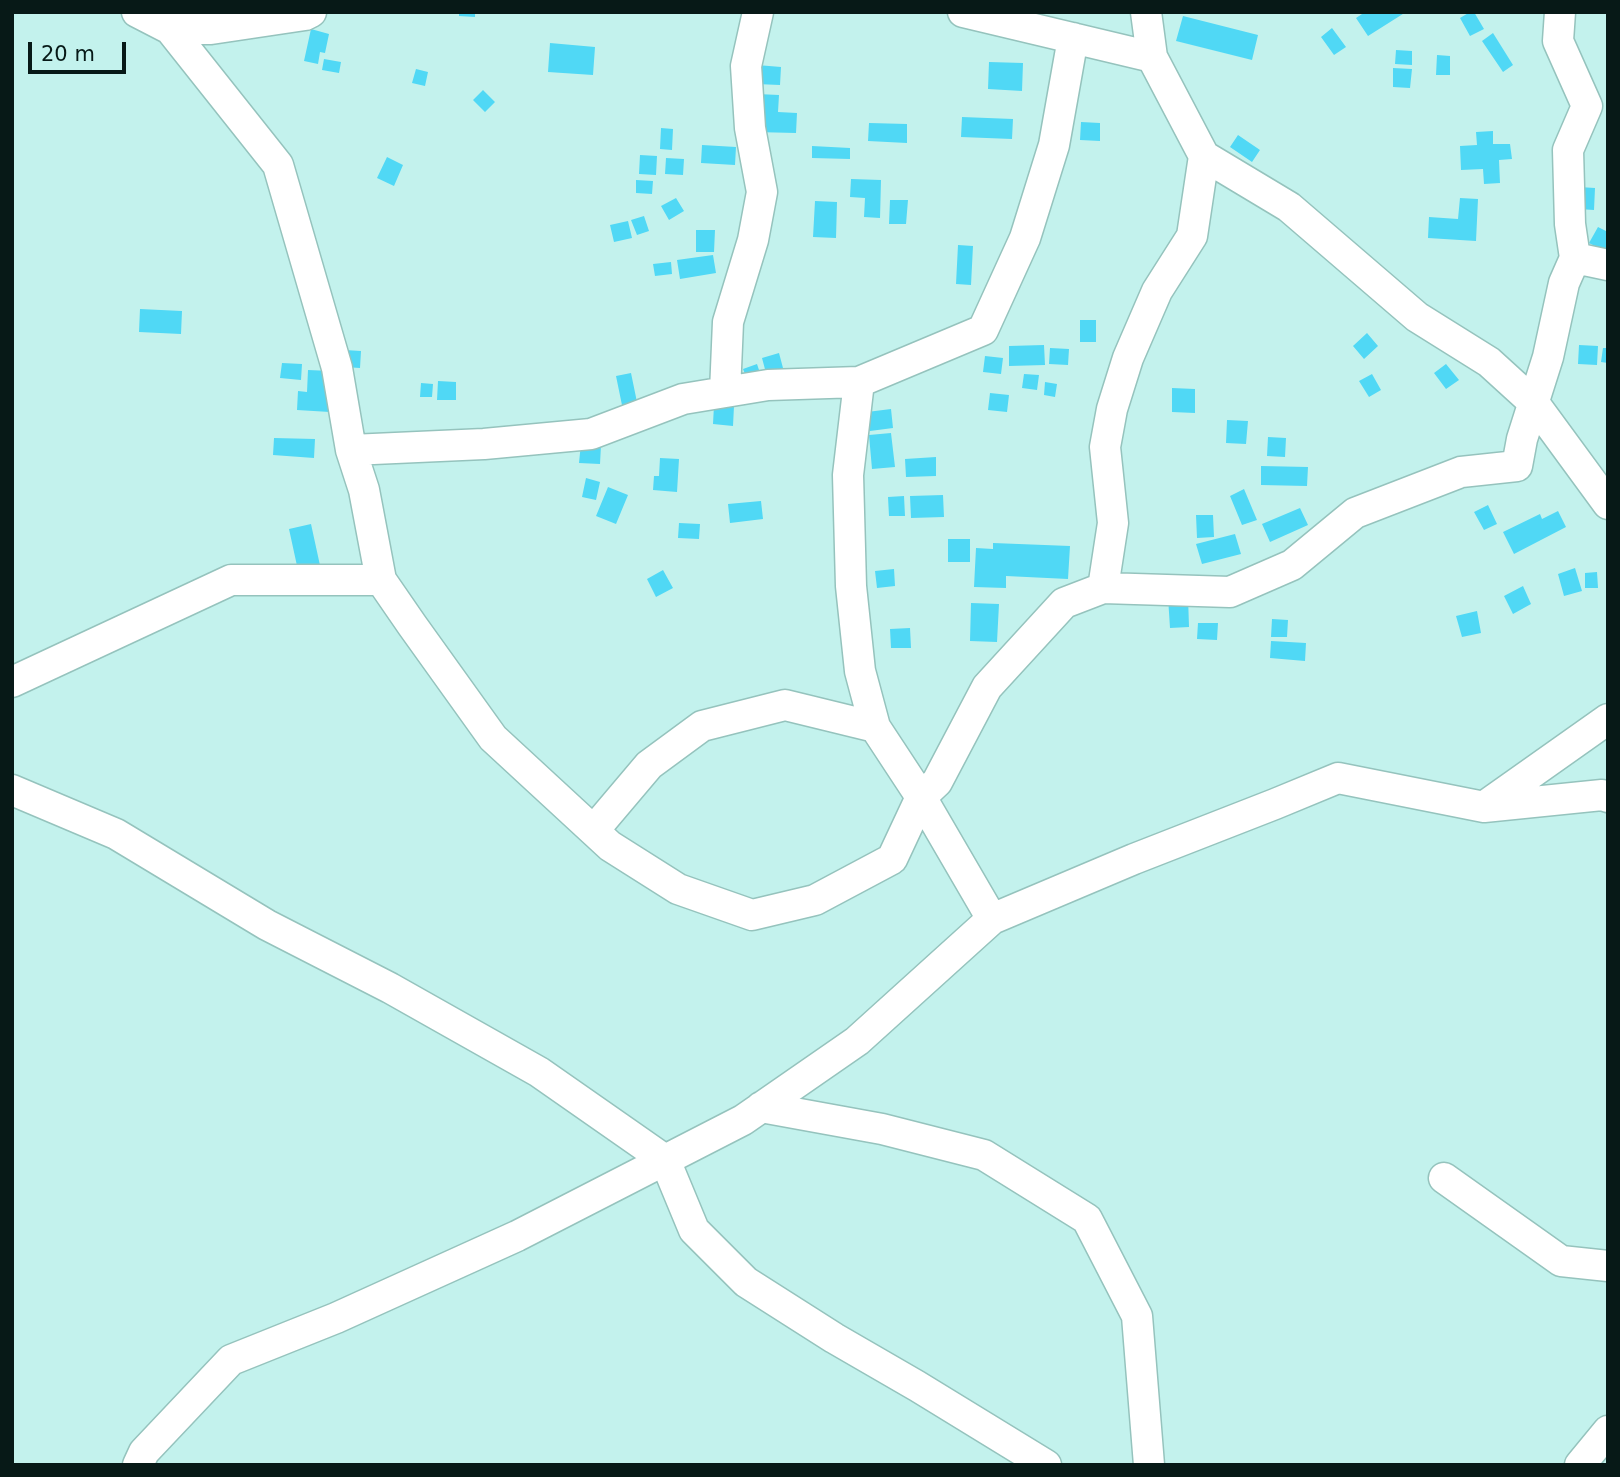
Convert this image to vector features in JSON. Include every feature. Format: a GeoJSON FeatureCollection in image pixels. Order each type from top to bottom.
{"type":"FeatureCollection","features":[{"type":"Feature","properties":{"kind":"street"},"geometry":{"type":"LineString","coordinates":[[137,12],[170,29],[278,165],[337,368],[351,450],[364,490],[381,580],[493,738],[610,846],[678,889],[752,915],[815,900],[892,859],[921,797],[937,782],[987,687],[1064,603],[1103,589],[1230,592],[1292,565],[1355,513],[1461,472],[1517,466],[1522,439],[1548,357],[1564,283],[1575,258],[1570,224],[1568,150],[1587,106],[1558,41],[1560,12]]}},
{"type":"Feature","properties":{"kind":"street"},"geometry":{"type":"LineString","coordinates":[[170,29],[211,29],[311,12]]}},
{"type":"Feature","properties":{"kind":"street"},"geometry":{"type":"LineString","coordinates":[[725,392],[727,322],[753,240],[762,192],[750,128],[746,66],[758,12]]}},
{"type":"Feature","properties":{"kind":"street"},"geometry":{"type":"LineString","coordinates":[[963,12],[1152,57]]}},
{"type":"Feature","properties":{"kind":"street"},"geometry":{"type":"LineString","coordinates":[[1146,12],[1152,57],[1204,156],[1289,207],[1417,317],[1489,362],[1534,402],[1608,504]]}},
{"type":"Feature","properties":{"kind":"street"},"geometry":{"type":"LineString","coordinates":[[351,450],[484,444],[591,434],[683,399],[768,385],[859,382],[983,330],[1025,238],[1054,145],[1073,38]]}},
{"type":"Feature","properties":{"kind":"street"},"geometry":{"type":"LineString","coordinates":[[1103,589],[1113,523],[1105,447],[1112,409],[1128,358],[1157,291],[1192,236],[1204,156]]}},
{"type":"Feature","properties":{"kind":"street"},"geometry":{"type":"LineString","coordinates":[[1575,258],[1608,265]]}},
{"type":"Feature","properties":{"kind":"street"},"geometry":{"type":"LineString","coordinates":[[859,382],[848,475],[851,586],[860,671],[875,727],[921,797],[992,919]]}},
{"type":"Feature","properties":{"kind":"street"},"geometry":{"type":"LineString","coordinates":[[12,682],[231,580],[381,580]]}},
{"type":"Feature","properties":{"kind":"street"},"geometry":{"type":"LineString","coordinates":[[594,830],[649,765],[702,726],[785,705],[875,727]]}},
{"type":"Feature","properties":{"kind":"street"},"geometry":{"type":"LineString","coordinates":[[1484,807],[1608,719]]}},
{"type":"Feature","properties":{"kind":"street"},"geometry":{"type":"LineString","coordinates":[[138,1465],[144,1452],[231,1360],[335,1318],[517,1236],[743,1120],[856,1041],[992,919],[1338,778],[1484,807],[1602,795],[1608,797]]}},
{"type":"Feature","properties":{"kind":"street"},"geometry":{"type":"LineString","coordinates":[[12,790],[116,834],[267,925],[390,988],[539,1072],[665,1160],[694,1230],[746,1282],[1032,1460]]}},
{"type":"Feature","properties":{"kind":"street"},"geometry":{"type":"LineString","coordinates":[[761,1107],[882,1129],[984,1155],[1087,1219],[1137,1316],[1149,1465]]}},
{"type":"Feature","properties":{"kind":"street"},"geometry":{"type":"LineString","coordinates":[[1444,1178],[1561,1261],[1608,1266]]}},
{"type":"Feature","properties":{"kind":"street"},"geometry":{"type":"LineString","coordinates":[[1580,1465],[1608,1431]]}},
{"type":"Feature","properties":{"kind":"building"},"geometry":{"type":"Polygon","coordinates":[[[459,12],[475,12],[475,17],[459,16],[459,12]]]}},
{"type":"Feature","properties":{"kind":"building"},"geometry":{"type":"Polygon","coordinates":[[[1365,12],[1406,12],[1368,36],[1356,18],[1365,12]]]}},
{"type":"Feature","properties":{"kind":"building"},"geometry":{"type":"Polygon","coordinates":[[[1474,12],[1484,29],[1470,36],[1460,18],[1474,12]]]}},
{"type":"Feature","properties":{"kind":"building"},"geometry":{"type":"Polygon","coordinates":[[[1183,16],[1258,35],[1252,60],[1176,41],[1183,16]]]}},
{"type":"Feature","properties":{"kind":"building"},"geometry":{"type":"Polygon","coordinates":[[[1332,28],[1346,47],[1334,55],[1321,37],[1332,28]]]}},
{"type":"Feature","properties":{"kind":"building"},"geometry":{"type":"Polygon","coordinates":[[[311,29],[329,34],[325,53],[320,52],[318,64],[304,61],[311,29]]]}},
{"type":"Feature","properties":{"kind":"building"},"geometry":{"type":"Polygon","coordinates":[[[1493,33],[1513,65],[1503,72],[1482,41],[1493,33]]]}},
{"type":"Feature","properties":{"kind":"building"},"geometry":{"type":"Polygon","coordinates":[[[550,43],[595,47],[593,75],[548,72],[550,43]]]}},
{"type":"Feature","properties":{"kind":"building"},"geometry":{"type":"Polygon","coordinates":[[[1396,50],[1412,51],[1412,65],[1395,64],[1396,50]]]}},
{"type":"Feature","properties":{"kind":"building"},"geometry":{"type":"Polygon","coordinates":[[[1437,55],[1450,56],[1450,75],[1436,75],[1437,55]]]}},
{"type":"Feature","properties":{"kind":"building"},"geometry":{"type":"Polygon","coordinates":[[[324,59],[341,62],[339,73],[322,70],[324,59]]]}},
{"type":"Feature","properties":{"kind":"building"},"geometry":{"type":"Polygon","coordinates":[[[989,62],[1023,63],[1022,91],[988,89],[989,62]]]}},
{"type":"Feature","properties":{"kind":"building"},"geometry":{"type":"Polygon","coordinates":[[[757,65],[781,67],[780,85],[756,84],[757,65]]]}},
{"type":"Feature","properties":{"kind":"building"},"geometry":{"type":"Polygon","coordinates":[[[1393,68],[1412,69],[1410,88],[1393,87],[1393,68]]]}},
{"type":"Feature","properties":{"kind":"building"},"geometry":{"type":"Polygon","coordinates":[[[416,69],[428,72],[425,86],[412,83],[416,69]]]}},
{"type":"Feature","properties":{"kind":"building"},"geometry":{"type":"Polygon","coordinates":[[[483,90],[495,102],[485,112],[473,100],[483,90]]]}},
{"type":"Feature","properties":{"kind":"building"},"geometry":{"type":"Polygon","coordinates":[[[757,94],[779,95],[778,112],[797,113],[796,133],[755,132],[757,94]]]}},
{"type":"Feature","properties":{"kind":"building"},"geometry":{"type":"Polygon","coordinates":[[[962,117],[1013,119],[1012,139],[961,137],[962,117]]]}},
{"type":"Feature","properties":{"kind":"building"},"geometry":{"type":"Polygon","coordinates":[[[1081,122],[1100,123],[1100,141],[1080,140],[1081,122]]]}},
{"type":"Feature","properties":{"kind":"building"},"geometry":{"type":"Polygon","coordinates":[[[869,123],[907,124],[907,143],[868,141],[869,123]]]}},
{"type":"Feature","properties":{"kind":"building"},"geometry":{"type":"Polygon","coordinates":[[[661,128],[673,129],[672,150],[660,149],[661,128]]]}},
{"type":"Feature","properties":{"kind":"building"},"geometry":{"type":"Polygon","coordinates":[[[1493,131],[1493,144],[1510,144],[1512,159],[1499,160],[1500,183],[1484,184],[1483,169],[1461,170],[1460,146],[1477,145],[1476,132],[1493,131]]]}},
{"type":"Feature","properties":{"kind":"building"},"geometry":{"type":"Polygon","coordinates":[[[1238,135],[1260,150],[1252,162],[1230,147],[1238,135]]]}},
{"type":"Feature","properties":{"kind":"building"},"geometry":{"type":"Polygon","coordinates":[[[702,145],[736,147],[735,165],[701,163],[702,145]]]}},
{"type":"Feature","properties":{"kind":"building"},"geometry":{"type":"Polygon","coordinates":[[[812,146],[850,148],[850,159],[812,158],[812,146]]]}},
{"type":"Feature","properties":{"kind":"building"},"geometry":{"type":"Polygon","coordinates":[[[640,155],[657,156],[656,175],[639,174],[640,155]]]}},
{"type":"Feature","properties":{"kind":"building"},"geometry":{"type":"Polygon","coordinates":[[[387,157],[403,165],[394,186],[377,178],[387,157]]]}},
{"type":"Feature","properties":{"kind":"building"},"geometry":{"type":"Polygon","coordinates":[[[666,158],[684,159],[683,175],[665,174],[666,158]]]}},
{"type":"Feature","properties":{"kind":"building"},"geometry":{"type":"Polygon","coordinates":[[[851,179],[881,180],[880,218],[864,217],[865,198],[850,197],[851,179]]]}},
{"type":"Feature","properties":{"kind":"building"},"geometry":{"type":"Polygon","coordinates":[[[636,180],[653,181],[652,194],[636,193],[636,180]]]}},
{"type":"Feature","properties":{"kind":"building"},"geometry":{"type":"Polygon","coordinates":[[[1579,187],[1595,188],[1594,210],[1578,209],[1579,187]]]}},
{"type":"Feature","properties":{"kind":"building"},"geometry":{"type":"Polygon","coordinates":[[[676,198],[684,211],[669,220],[661,206],[676,198]]]}},
{"type":"Feature","properties":{"kind":"building"},"geometry":{"type":"Polygon","coordinates":[[[1460,198],[1478,199],[1476,241],[1428,238],[1429,217],[1458,219],[1460,198]]]}},
{"type":"Feature","properties":{"kind":"building"},"geometry":{"type":"Polygon","coordinates":[[[890,200],[908,200],[906,224],[889,224],[890,200]]]}},
{"type":"Feature","properties":{"kind":"building"},"geometry":{"type":"Polygon","coordinates":[[[815,201],[837,202],[836,238],[813,237],[815,201]]]}},
{"type":"Feature","properties":{"kind":"building"},"geometry":{"type":"Polygon","coordinates":[[[644,216],[649,231],[637,235],[631,220],[644,216]]]}},
{"type":"Feature","properties":{"kind":"building"},"geometry":{"type":"Polygon","coordinates":[[[628,221],[632,238],[614,242],[610,225],[628,221]]]}},
{"type":"Feature","properties":{"kind":"building"},"geometry":{"type":"Polygon","coordinates":[[[1598,227],[1608,232],[1608,253],[1589,243],[1598,227]]]}},
{"type":"Feature","properties":{"kind":"building"},"geometry":{"type":"Polygon","coordinates":[[[696,230],[715,230],[714,252],[696,252],[696,230]]]}},
{"type":"Feature","properties":{"kind":"building"},"geometry":{"type":"Polygon","coordinates":[[[958,245],[973,246],[971,285],[956,284],[958,245]]]}},
{"type":"Feature","properties":{"kind":"building"},"geometry":{"type":"Polygon","coordinates":[[[713,255],[716,273],[680,279],[677,260],[713,255]]]}},
{"type":"Feature","properties":{"kind":"building"},"geometry":{"type":"Polygon","coordinates":[[[671,262],[672,274],[655,276],[653,264],[671,262]]]}},
{"type":"Feature","properties":{"kind":"building"},"geometry":{"type":"Polygon","coordinates":[[[140,309],[182,311],[181,334],[139,332],[140,309]]]}},
{"type":"Feature","properties":{"kind":"building"},"geometry":{"type":"Polygon","coordinates":[[[1080,320],[1096,320],[1096,342],[1080,342],[1080,320]]]}},
{"type":"Feature","properties":{"kind":"building"},"geometry":{"type":"Polygon","coordinates":[[[1367,333],[1378,346],[1364,359],[1353,346],[1367,333]]]}},
{"type":"Feature","properties":{"kind":"building"},"geometry":{"type":"Polygon","coordinates":[[[1044,345],[1045,365],[1009,366],[1009,346],[1044,345]]]}},
{"type":"Feature","properties":{"kind":"building"},"geometry":{"type":"Polygon","coordinates":[[[1579,345],[1598,346],[1597,365],[1578,364],[1579,345]]]}},
{"type":"Feature","properties":{"kind":"building"},"geometry":{"type":"Polygon","coordinates":[[[1050,348],[1069,349],[1068,365],[1049,364],[1050,348]]]}},
{"type":"Feature","properties":{"kind":"building"},"geometry":{"type":"Polygon","coordinates":[[[1603,348],[1608,348],[1608,363],[1601,362],[1603,348]]]}},
{"type":"Feature","properties":{"kind":"building"},"geometry":{"type":"Polygon","coordinates":[[[345,350],[361,351],[360,368],[344,367],[345,350]]]}},
{"type":"Feature","properties":{"kind":"building"},"geometry":{"type":"Polygon","coordinates":[[[779,353],[783,368],[766,373],[762,358],[779,353]]]}},
{"type":"Feature","properties":{"kind":"building"},"geometry":{"type":"Polygon","coordinates":[[[985,356],[1003,358],[1001,374],[983,372],[985,356]]]}},
{"type":"Feature","properties":{"kind":"building"},"geometry":{"type":"Polygon","coordinates":[[[282,363],[302,364],[301,380],[280,378],[282,363]]]}},
{"type":"Feature","properties":{"kind":"building"},"geometry":{"type":"Polygon","coordinates":[[[757,364],[762,379],[749,384],[743,369],[757,364]]]}},
{"type":"Feature","properties":{"kind":"building"},"geometry":{"type":"Polygon","coordinates":[[[1446,364],[1459,380],[1446,389],[1434,373],[1446,364]]]}},
{"type":"Feature","properties":{"kind":"building"},"geometry":{"type":"Polygon","coordinates":[[[308,370],[331,371],[330,412],[297,410],[298,391],[307,392],[308,370]]]}},
{"type":"Feature","properties":{"kind":"building"},"geometry":{"type":"Polygon","coordinates":[[[631,373],[638,407],[623,410],[616,376],[631,373]]]}},
{"type":"Feature","properties":{"kind":"building"},"geometry":{"type":"Polygon","coordinates":[[[1024,374],[1039,375],[1037,390],[1022,388],[1024,374]]]}},
{"type":"Feature","properties":{"kind":"building"},"geometry":{"type":"Polygon","coordinates":[[[1372,374],[1381,390],[1369,397],[1359,381],[1372,374]]]}},
{"type":"Feature","properties":{"kind":"building"},"geometry":{"type":"Polygon","coordinates":[[[438,381],[456,382],[456,400],[437,400],[438,381]]]}},
{"type":"Feature","properties":{"kind":"building"},"geometry":{"type":"Polygon","coordinates":[[[1045,382],[1057,384],[1055,397],[1044,395],[1045,382]]]}},
{"type":"Feature","properties":{"kind":"building"},"geometry":{"type":"Polygon","coordinates":[[[421,383],[433,384],[432,397],[420,397],[421,383]]]}},
{"type":"Feature","properties":{"kind":"building"},"geometry":{"type":"Polygon","coordinates":[[[1172,388],[1195,389],[1195,413],[1172,412],[1172,388]]]}},
{"type":"Feature","properties":{"kind":"building"},"geometry":{"type":"Polygon","coordinates":[[[990,393],[1009,395],[1007,412],[988,410],[990,393]]]}},
{"type":"Feature","properties":{"kind":"building"},"geometry":{"type":"Polygon","coordinates":[[[714,405],[734,406],[733,426],[713,424],[714,405]]]}},
{"type":"Feature","properties":{"kind":"building"},"geometry":{"type":"Polygon","coordinates":[[[891,409],[893,428],[870,431],[867,412],[891,409]]]}},
{"type":"Feature","properties":{"kind":"building"},"geometry":{"type":"Polygon","coordinates":[[[1227,420],[1248,421],[1246,444],[1226,443],[1227,420]]]}},
{"type":"Feature","properties":{"kind":"building"},"geometry":{"type":"Polygon","coordinates":[[[891,433],[895,467],[872,469],[869,435],[891,433]]]}},
{"type":"Feature","properties":{"kind":"building"},"geometry":{"type":"Polygon","coordinates":[[[1268,437],[1286,438],[1285,457],[1267,456],[1268,437]]]}},
{"type":"Feature","properties":{"kind":"building"},"geometry":{"type":"Polygon","coordinates":[[[274,438],[315,439],[314,458],[273,455],[274,438]]]}},
{"type":"Feature","properties":{"kind":"building"},"geometry":{"type":"Polygon","coordinates":[[[581,443],[601,445],[600,464],[579,463],[581,443]]]}},
{"type":"Feature","properties":{"kind":"building"},"geometry":{"type":"Polygon","coordinates":[[[936,457],[936,476],[906,477],[905,459],[936,457]]]}},
{"type":"Feature","properties":{"kind":"building"},"geometry":{"type":"Polygon","coordinates":[[[660,458],[679,459],[677,492],[653,490],[654,476],[659,476],[660,458]]]}},
{"type":"Feature","properties":{"kind":"building"},"geometry":{"type":"Polygon","coordinates":[[[1261,466],[1308,467],[1307,486],[1261,485],[1261,466]]]}},
{"type":"Feature","properties":{"kind":"building"},"geometry":{"type":"Polygon","coordinates":[[[586,478],[600,482],[596,500],[582,497],[586,478]]]}},
{"type":"Feature","properties":{"kind":"building"},"geometry":{"type":"Polygon","coordinates":[[[608,487],[628,495],[616,524],[596,516],[608,487]]]}},
{"type":"Feature","properties":{"kind":"building"},"geometry":{"type":"Polygon","coordinates":[[[1244,489],[1257,520],[1242,525],[1230,496],[1244,489]]]}},
{"type":"Feature","properties":{"kind":"building"},"geometry":{"type":"Polygon","coordinates":[[[943,495],[944,517],[911,518],[910,496],[943,495]]]}},
{"type":"Feature","properties":{"kind":"building"},"geometry":{"type":"Polygon","coordinates":[[[904,496],[905,516],[889,516],[888,497],[904,496]]]}},
{"type":"Feature","properties":{"kind":"building"},"geometry":{"type":"Polygon","coordinates":[[[761,501],[763,519],[730,523],[728,504],[761,501]]]}},
{"type":"Feature","properties":{"kind":"building"},"geometry":{"type":"Polygon","coordinates":[[[1488,505],[1497,524],[1484,530],[1474,512],[1488,505]]]}},
{"type":"Feature","properties":{"kind":"building"},"geometry":{"type":"Polygon","coordinates":[[[1300,508],[1308,525],[1270,542],[1262,524],[1300,508]]]}},
{"type":"Feature","properties":{"kind":"building"},"geometry":{"type":"Polygon","coordinates":[[[1558,511],[1566,527],[1514,554],[1503,532],[1540,514],[1542,519],[1558,511]]]}},
{"type":"Feature","properties":{"kind":"building"},"geometry":{"type":"Polygon","coordinates":[[[1196,515],[1213,515],[1214,537],[1197,538],[1196,515]]]}},
{"type":"Feature","properties":{"kind":"building"},"geometry":{"type":"Polygon","coordinates":[[[679,523],[700,524],[699,539],[678,538],[679,523]]]}},
{"type":"Feature","properties":{"kind":"building"},"geometry":{"type":"Polygon","coordinates":[[[311,524],[321,570],[299,575],[289,529],[311,524]]]}},
{"type":"Feature","properties":{"kind":"building"},"geometry":{"type":"Polygon","coordinates":[[[1235,534],[1241,554],[1202,564],[1196,544],[1235,534]]]}},
{"type":"Feature","properties":{"kind":"building"},"geometry":{"type":"Polygon","coordinates":[[[948,539],[970,539],[970,562],[948,562],[948,539]]]}},
{"type":"Feature","properties":{"kind":"building"},"geometry":{"type":"Polygon","coordinates":[[[993,543],[1070,546],[1068,579],[1006,576],[1006,588],[974,587],[976,548],[993,549],[993,543]]]}},
{"type":"Feature","properties":{"kind":"building"},"geometry":{"type":"Polygon","coordinates":[[[1575,568],[1582,591],[1564,596],[1558,574],[1575,568]]]}},
{"type":"Feature","properties":{"kind":"building"},"geometry":{"type":"Polygon","coordinates":[[[894,569],[895,586],[877,588],[875,571],[894,569]]]}},
{"type":"Feature","properties":{"kind":"building"},"geometry":{"type":"Polygon","coordinates":[[[663,570],[673,588],[656,597],[647,579],[663,570]]]}},
{"type":"Feature","properties":{"kind":"building"},"geometry":{"type":"Polygon","coordinates":[[[1597,572],[1598,588],[1585,588],[1585,573],[1597,572]]]}},
{"type":"Feature","properties":{"kind":"building"},"geometry":{"type":"Polygon","coordinates":[[[1523,586],[1531,604],[1513,614],[1504,596],[1523,586]]]}},
{"type":"Feature","properties":{"kind":"building"},"geometry":{"type":"Polygon","coordinates":[[[1188,596],[1189,627],[1170,628],[1168,597],[1188,596]]]}},
{"type":"Feature","properties":{"kind":"building"},"geometry":{"type":"Polygon","coordinates":[[[971,603],[999,604],[997,642],[970,641],[971,603]]]}},
{"type":"Feature","properties":{"kind":"building"},"geometry":{"type":"Polygon","coordinates":[[[1477,611],[1481,633],[1462,637],[1456,616],[1477,611]]]}},
{"type":"Feature","properties":{"kind":"building"},"geometry":{"type":"Polygon","coordinates":[[[1272,619],[1288,620],[1287,637],[1271,637],[1272,619]]]}},
{"type":"Feature","properties":{"kind":"building"},"geometry":{"type":"Polygon","coordinates":[[[1198,623],[1218,623],[1217,640],[1197,639],[1198,623]]]}},
{"type":"Feature","properties":{"kind":"building"},"geometry":{"type":"Polygon","coordinates":[[[910,628],[911,648],[891,648],[890,629],[910,628]]]}},
{"type":"Feature","properties":{"kind":"building"},"geometry":{"type":"Polygon","coordinates":[[[1271,641],[1306,643],[1305,661],[1270,658],[1271,641]]]}}]}
